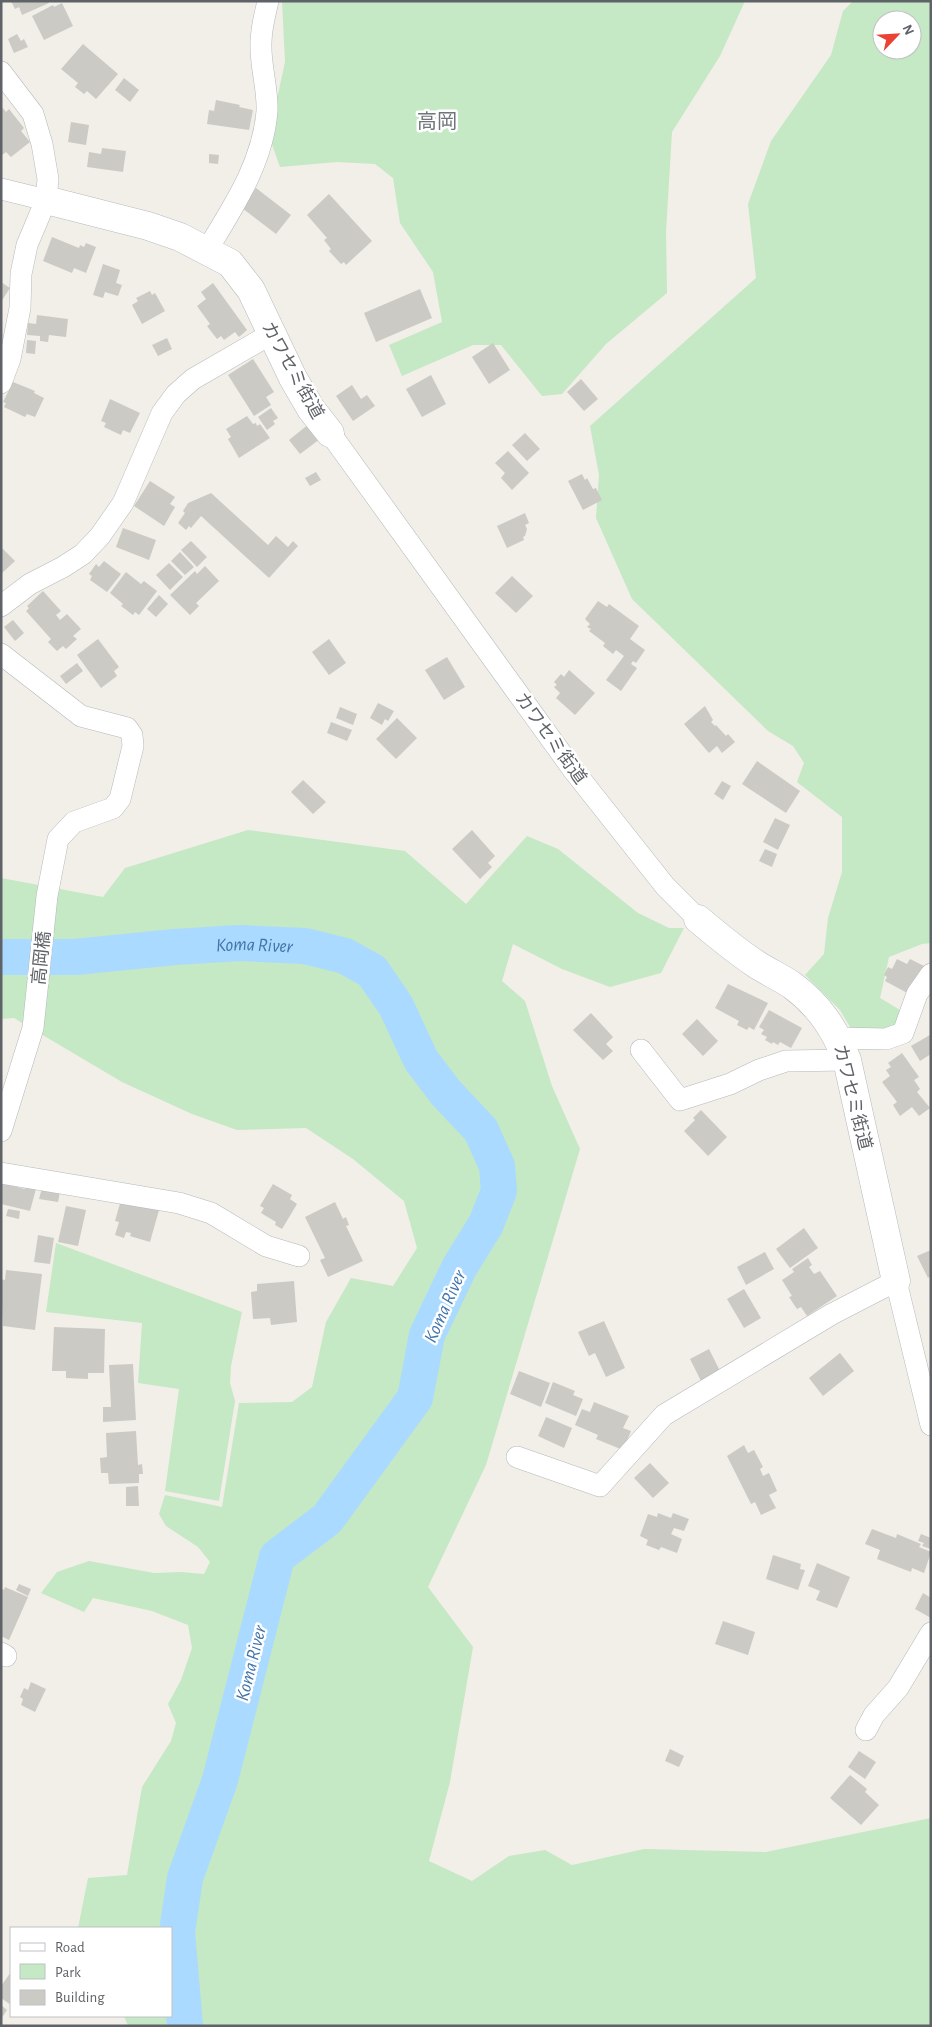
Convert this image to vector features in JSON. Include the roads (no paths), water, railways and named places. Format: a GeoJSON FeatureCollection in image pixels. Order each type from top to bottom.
{"type":"FeatureCollection","features":[{"type":"Feature","properties":{"kind":"street"},"geometry":{"type":"LineString","coordinates":[[207,250],[234,207],[253,169],[262,143],[267,112],[267,85],[261,44],[268,1]]}},
{"type":"Feature","properties":{"kind":"street"},"geometry":{"type":"LineString","coordinates":[[1,72],[33,114],[42,144],[48,179],[46,200],[27,245],[21,274],[20,308],[10,359],[1,383]]}},
{"type":"Feature","properties":{"kind":"street","name":"カワセミ街道"},"geometry":{"type":"LineString","coordinates":[[1,189],[148,226],[180,236],[230,263],[251,290],[293,378],[312,409],[574,771],[665,886],[698,919],[729,945],[792,985],[811,1001],[827,1019],[842,1049],[931,1424]]}},
{"type":"Feature","properties":{"kind":"street"},"geometry":{"type":"LineString","coordinates":[[1,606],[30,584],[83,554],[100,536],[124,503],[162,413],[176,394],[193,379],[271,334]]}},
{"type":"Feature","properties":{"kind":"street","name":"高岡橋"},"geometry":{"type":"LineString","coordinates":[[1,654],[81,716],[127,728],[132,735],[133,746],[120,799],[113,808],[74,822],[58,839],[47,896],[35,1021],[29,1046],[1,1131]]}},
{"type":"Feature","properties":{"kind":"street"},"geometry":{"type":"LineString","coordinates":[[641,1050],[680,1100],[730,1084],[759,1070],[786,1061],[886,1040],[903,1033],[917,994],[931,974]]}},
{"type":"Feature","properties":{"kind":"street"},"geometry":{"type":"LineString","coordinates":[[1,1173],[179,1203],[211,1213],[266,1246],[299,1256]]}},
{"type":"Feature","properties":{"kind":"street"},"geometry":{"type":"LineString","coordinates":[[517,1457],[600,1486],[664,1416],[832,1314],[896,1281]]}},
{"type":"Feature","properties":{"kind":"street"},"geometry":{"type":"LineString","coordinates":[[866,1730],[874,1715],[898,1688],[931,1633]]}},
{"type":"Feature","properties":{"kind":"waterway","name":"Koma River"},"geometry":{"type":"LineString","coordinates":[[1,957],[75,957],[175,947],[240,943],[305,946],[345,956],[372,971],[396,1006],[421,1060],[446,1093],[481,1130],[497,1166],[499,1191],[486,1224],[459,1268],[427,1335],[415,1398],[327,1519],[277,1557],[220,1780],[185,1878],[177,1932],[185,2026]]}},
{"type":"Feature","properties":{"kind":"district","name":"高岡"},"geometry":{"type":"Point","coordinates":[437,121]}}]}
